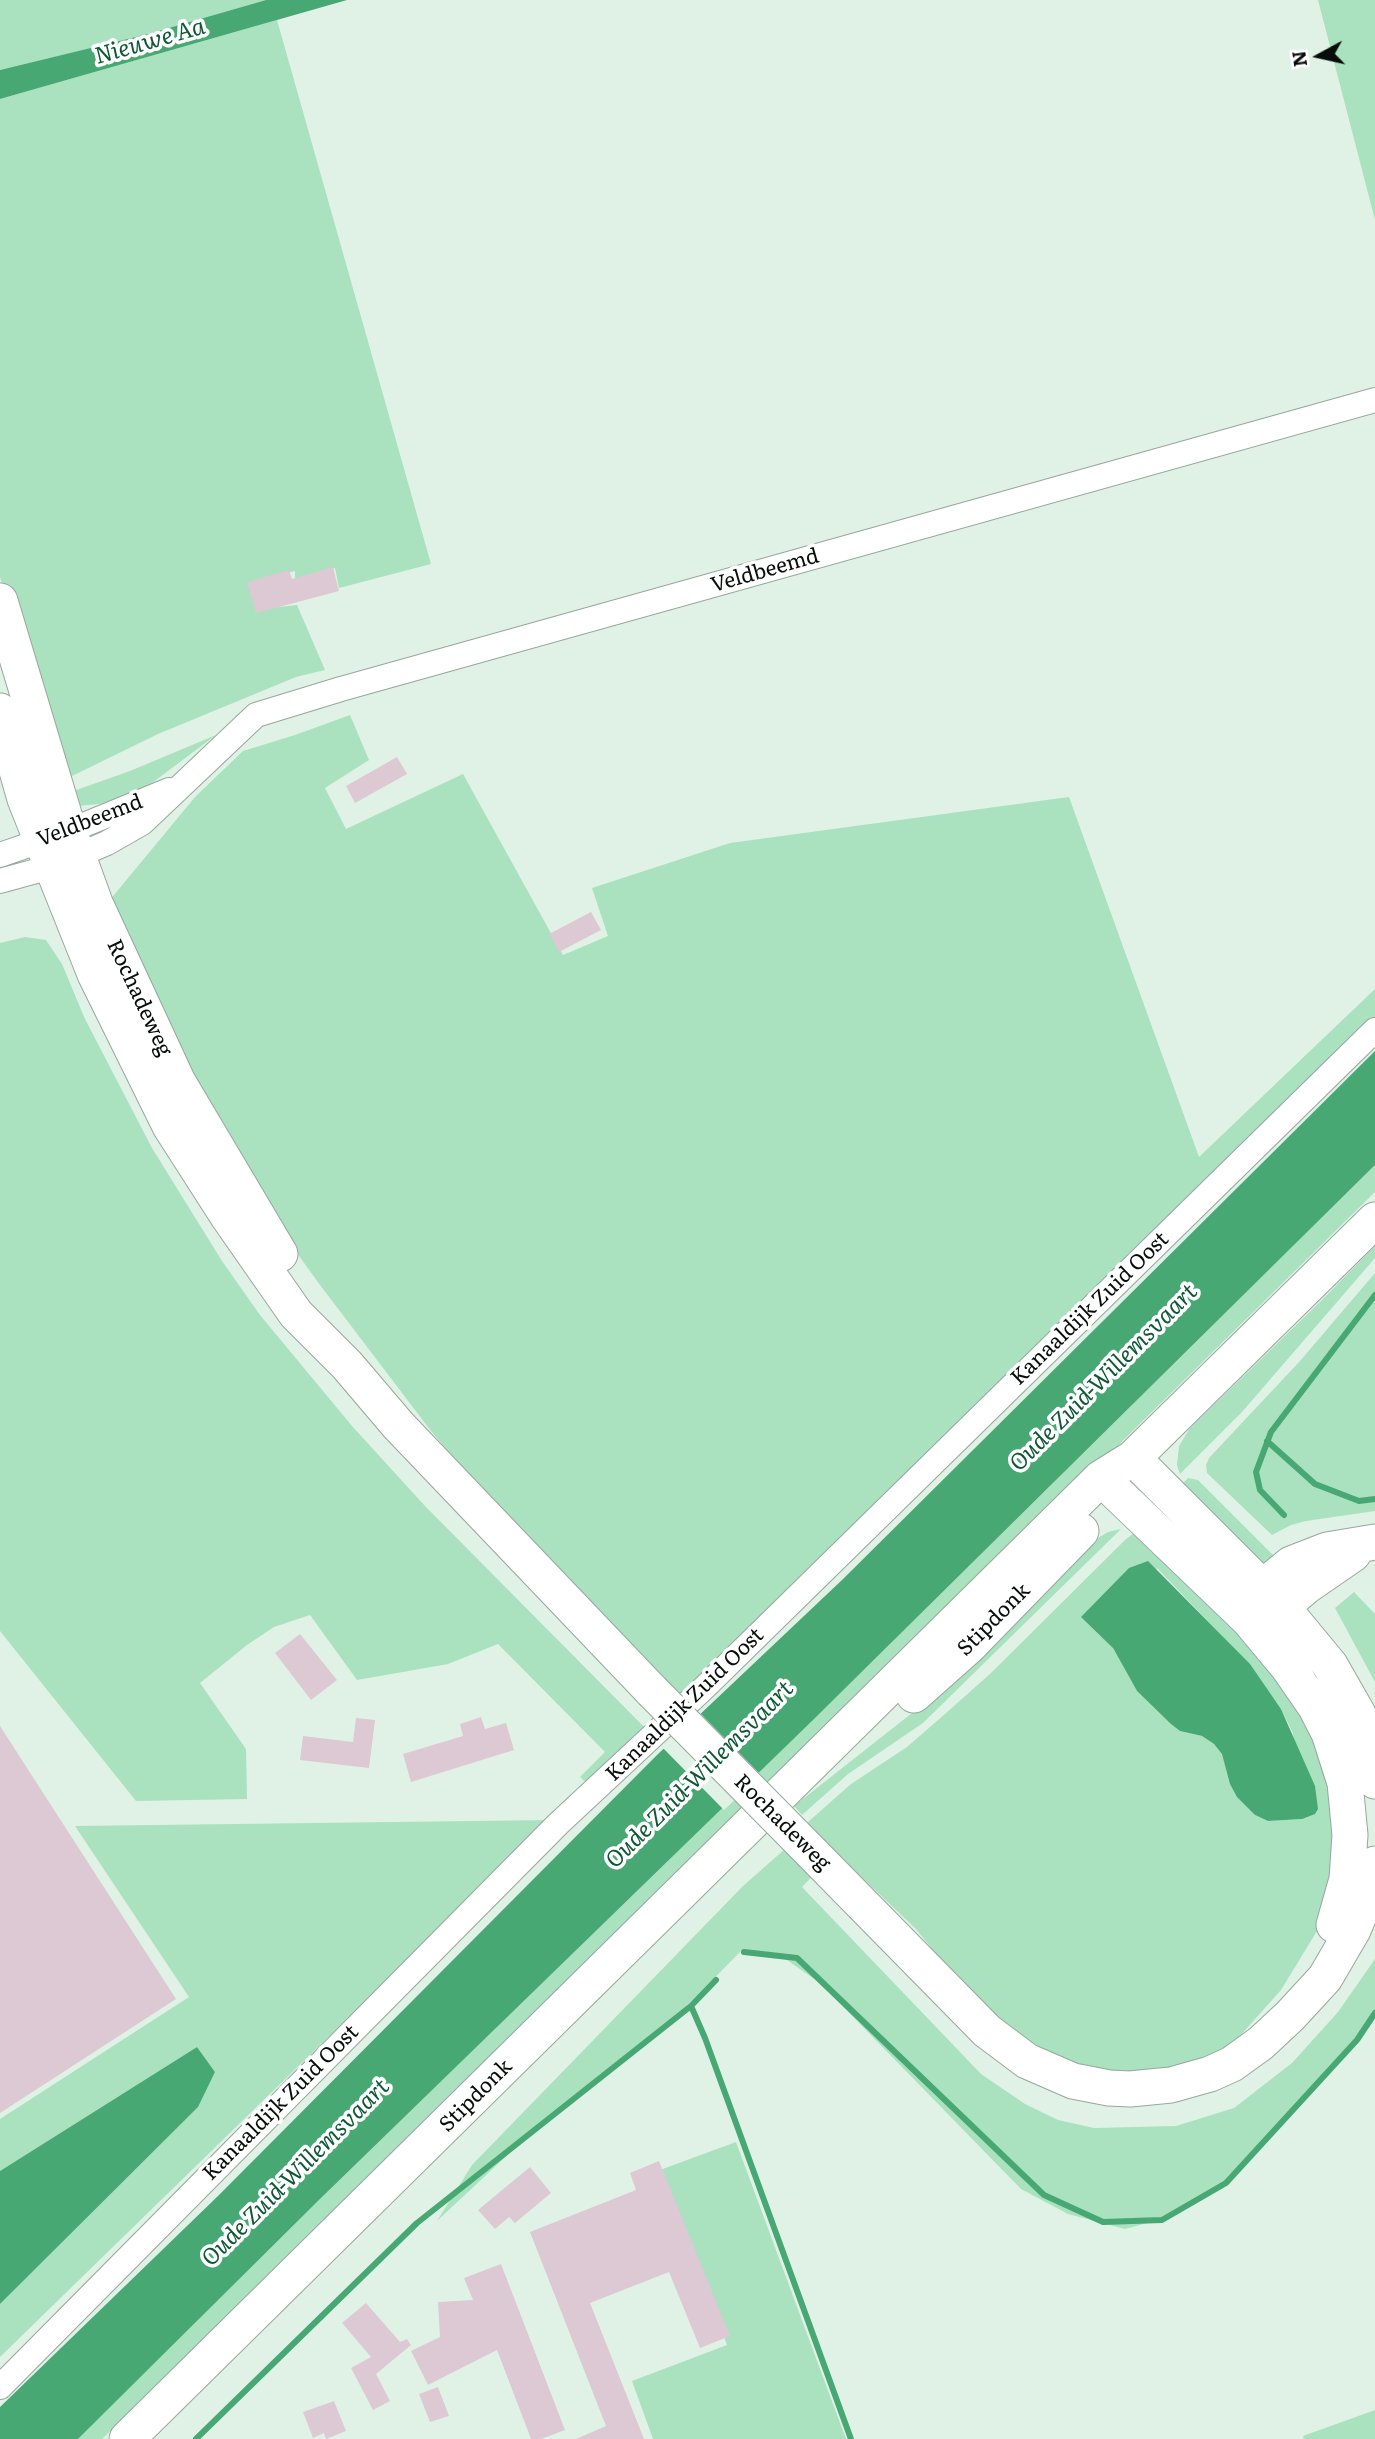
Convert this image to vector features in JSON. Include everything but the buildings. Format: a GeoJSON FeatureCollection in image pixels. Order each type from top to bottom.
{"type":"FeatureCollection","features":[{"type":"Feature","properties":{"kind":"main road","name":"Rochadeweg"},"geometry":{"type":"LineString","coordinates":[[0,601],[59,849],[95,974],[170,1126],[229,1218],[296,1314],[346,1365],[398,1425],[652,1691],[987,2031],[1027,2061],[1073,2081],[1109,2088],[1153,2089],[1191,2080],[1231,2064],[1261,2043],[1290,2017],[1325,1978],[1340,1954],[1366,1899],[1375,1864]]}},
{"type":"Feature","properties":{"kind":"main road","name":"Rochadeweg"},"geometry":{"type":"LineString","coordinates":[[0,711],[25,799],[59,849]]}},
{"type":"Feature","properties":{"kind":"main road","name":"Stipdonk"},"geometry":{"type":"LineString","coordinates":[[127,2439],[825,1752],[1109,1486],[1133,1458],[1375,1220]]}},
{"type":"Feature","properties":{"kind":"main road"},"geometry":{"type":"LineString","coordinates":[[1133,1458],[1273,1597],[1330,1665],[1345,1689],[1366,1738],[1375,1781]]}},
{"type":"Feature","properties":{"kind":"main road","name":"Rochadeweg"},"geometry":{"type":"LineString","coordinates":[[1109,1486],[1249,1620],[1288,1667],[1325,1724],[1342,1774],[1349,1809],[1349,1857],[1342,1903],[1325,1948],[1290,2017]]}},
{"type":"Feature","properties":{"kind":"main road"},"geometry":{"type":"LineString","coordinates":[[1249,1620],[1273,1597],[1291,1564],[1308,1556],[1374,1542]]}},
{"type":"Feature","properties":{"kind":"street","name":"Veldbeemd"},"geometry":{"type":"LineString","coordinates":[[0,881],[59,849],[142,823],[256,715],[354,685],[1375,400]]}},
{"type":"Feature","properties":{"kind":"street","name":"Veldbeemd"},"geometry":{"type":"LineString","coordinates":[[0,855],[59,849]]}},
{"type":"Feature","properties":{"kind":"street","name":"Kanaaldijk Zuid Oost"},"geometry":{"type":"LineString","coordinates":[[0,2387],[558,1824],[695,1697],[1375,1030]]}},
{"type":"Feature","properties":{"kind":"shaded area"},"geometry":{"type":"Polygon","coordinates":[[[0,0],[266,0],[148,34],[0,70],[0,0]]]}},
{"type":"Feature","properties":{"kind":"shaded area"},"geometry":{"type":"Polygon","coordinates":[[[1318,0],[1375,0],[1375,220],[1318,0]]]}},
{"type":"Feature","properties":{"kind":"shaded area"},"geometry":{"type":"Polygon","coordinates":[[[277,20],[431,564],[339,588],[335,568],[308,575],[295,582],[295,571],[254,581],[261,609],[297,605],[325,670],[296,677],[158,734],[68,778],[48,732],[0,577],[0,99],[277,20]]]}},
{"type":"Feature","properties":{"kind":"shaded area"},"geometry":{"type":"Polygon","coordinates":[[[350,715],[369,760],[325,788],[346,829],[463,774],[563,955],[608,936],[592,888],[730,843],[1069,797],[1199,1157],[1375,989],[1375,1020],[687,1702],[465,1471],[431,1431],[268,1213],[230,1150],[109,901],[195,797],[243,751],[350,715]]]}},
{"type":"Feature","properties":{"kind":"shaded area"},"geometry":{"type":"Polygon","coordinates":[[[216,735],[136,795],[77,806],[68,793],[130,771],[216,735]]]}},
{"type":"Feature","properties":{"kind":"shaded area"},"geometry":{"type":"Polygon","coordinates":[[[25,937],[46,940],[62,964],[85,1019],[152,1148],[222,1261],[260,1315],[352,1426],[425,1506],[652,1735],[595,1791],[580,1777],[605,1752],[498,1644],[448,1664],[357,1680],[310,1615],[274,1627],[200,1683],[246,1749],[247,1799],[136,1801],[0,1631],[0,943],[25,937]]]}},
{"type":"Feature","properties":{"kind":"shaded area"},"geometry":{"type":"Polygon","coordinates":[[[1375,1165],[1375,1192],[1087,1476],[102,2439],[78,2439],[320,2199],[812,1721],[1375,1165]]]}},
{"type":"Feature","properties":{"kind":"shaded area"},"geometry":{"type":"Polygon","coordinates":[[[1375,1246],[1375,1258],[1242,1412],[1180,1474],[1177,1465],[1179,1446],[1190,1428],[1375,1246]]]}},
{"type":"Feature","properties":{"kind":"shaded area"},"geometry":{"type":"Polygon","coordinates":[[[1375,1273],[1375,1511],[1306,1521],[1272,1535],[1207,1473],[1206,1465],[1209,1458],[1300,1361],[1375,1273]]]}},
{"type":"Feature","properties":{"kind":"shaded area"},"geometry":{"type":"Polygon","coordinates":[[[1188,1478],[1198,1480],[1279,1561],[1266,1563],[1250,1557],[1181,1485],[1188,1478]]]}},
{"type":"Feature","properties":{"kind":"shaded area"},"geometry":{"type":"Polygon","coordinates":[[[1121,1529],[923,1723],[848,1774],[802,1815],[794,1806],[945,1687],[1093,1541],[1108,1532],[1121,1529]]]}},
{"type":"Feature","properties":{"kind":"shaded area"},"geometry":{"type":"Polygon","coordinates":[[[1137,1531],[1287,1681],[1338,1793],[1332,1894],[1317,1931],[1281,1990],[1231,2046],[1162,2070],[1111,2074],[1065,2060],[1002,2026],[974,2001],[916,1929],[835,1852],[802,1887],[981,2074],[1025,2104],[1058,2120],[1094,2128],[1176,2126],[1234,2108],[1292,2063],[1338,2012],[1375,1959],[1375,2017],[1270,2138],[1222,2188],[1170,2217],[1125,2229],[1068,2214],[1021,2189],[820,1983],[784,1958],[743,1949],[659,2034],[530,2134],[437,2221],[472,2165],[743,1886],[851,1784],[907,1747],[991,1673],[1137,1531]],[[1157,1568],[1113,1648],[1137,1691],[1180,1731],[1202,1736],[1222,1753],[1226,1766],[1255,1815],[1268,1821],[1302,1819],[1293,1733],[1281,1709],[1249,1664],[1157,1568]]]}},
{"type":"Feature","properties":{"kind":"shaded area"},"geometry":{"type":"Polygon","coordinates":[[[1354,1592],[1375,1614],[1375,1682],[1335,1608],[1354,1592]]]}},
{"type":"Feature","properties":{"kind":"shaded area"},"geometry":{"type":"Polygon","coordinates":[[[553,1820],[0,2357],[0,2304],[197,2107],[215,2072],[197,2047],[0,2171],[0,2119],[189,1997],[75,1826],[553,1820]]]}},
{"type":"Feature","properties":{"kind":"shaded area"},"geometry":{"type":"Polygon","coordinates":[[[736,2142],[846,2439],[653,2439],[632,2381],[727,2345],[660,2170],[736,2142]]]}},
{"type":"Feature","properties":{"kind":"shaded area"},"geometry":{"type":"Polygon","coordinates":[[[1375,2410],[1375,2439],[1304,2439],[1303,2436],[1375,2410]]]}},
{"type":"Feature","properties":{"kind":"water","name":"Nieuwe Aa"},"geometry":{"type":"Polygon","coordinates":[[[266,0],[347,0],[0,99],[0,70],[148,34],[266,0]]]}},
{"type":"Feature","properties":{"kind":"water","name":"Oude Zuid-Willemsvaart"},"geometry":{"type":"Polygon","coordinates":[[[1375,1051],[1375,1165],[812,1721],[320,2199],[78,2439],[0,2439],[0,2407],[219,2195],[657,1755],[842,1580],[1375,1051]]]}},
{"type":"Feature","properties":{"kind":"water"},"geometry":{"type":"Polygon","coordinates":[[[1148,1561],[1250,1664],[1281,1709],[1315,1786],[1318,1809],[1315,1814],[1302,1819],[1268,1821],[1255,1815],[1237,1797],[1230,1784],[1222,1754],[1214,1744],[1202,1736],[1180,1731],[1171,1724],[1137,1691],[1113,1648],[1081,1617],[1129,1568],[1148,1561]]]}},
{"type":"Feature","properties":{"kind":"water"},"geometry":{"type":"Polygon","coordinates":[[[197,2047],[215,2072],[198,2107],[0,2304],[0,2171],[197,2047]]]}},
{"type":"Feature","properties":{"kind":"pier"},"geometry":{"type":"Polygon","coordinates":[[[698,1711],[761,1775],[724,1810],[661,1746],[698,1711]]]}},
{"type":"Feature","properties":{"kind":"waterway"},"geometry":{"type":"LineString","coordinates":[[1284,1515],[1260,1490],[1256,1472],[1271,1432],[1375,1295]]}},
{"type":"Feature","properties":{"kind":"waterway"},"geometry":{"type":"LineString","coordinates":[[1267,1441],[1315,1484],[1359,1501],[1375,1499]]}},
{"type":"Feature","properties":{"kind":"waterway"},"geometry":{"type":"LineString","coordinates":[[744,1952],[797,1958],[1044,2195],[1103,2222],[1162,2220],[1226,2183],[1357,2040],[1375,2013]]}},
{"type":"Feature","properties":{"kind":"waterway"},"geometry":{"type":"LineString","coordinates":[[691,2006],[716,1980]]}},
{"type":"Feature","properties":{"kind":"waterway"},"geometry":{"type":"LineString","coordinates":[[196,2439],[417,2223],[691,2006],[851,2439]]}}]}
